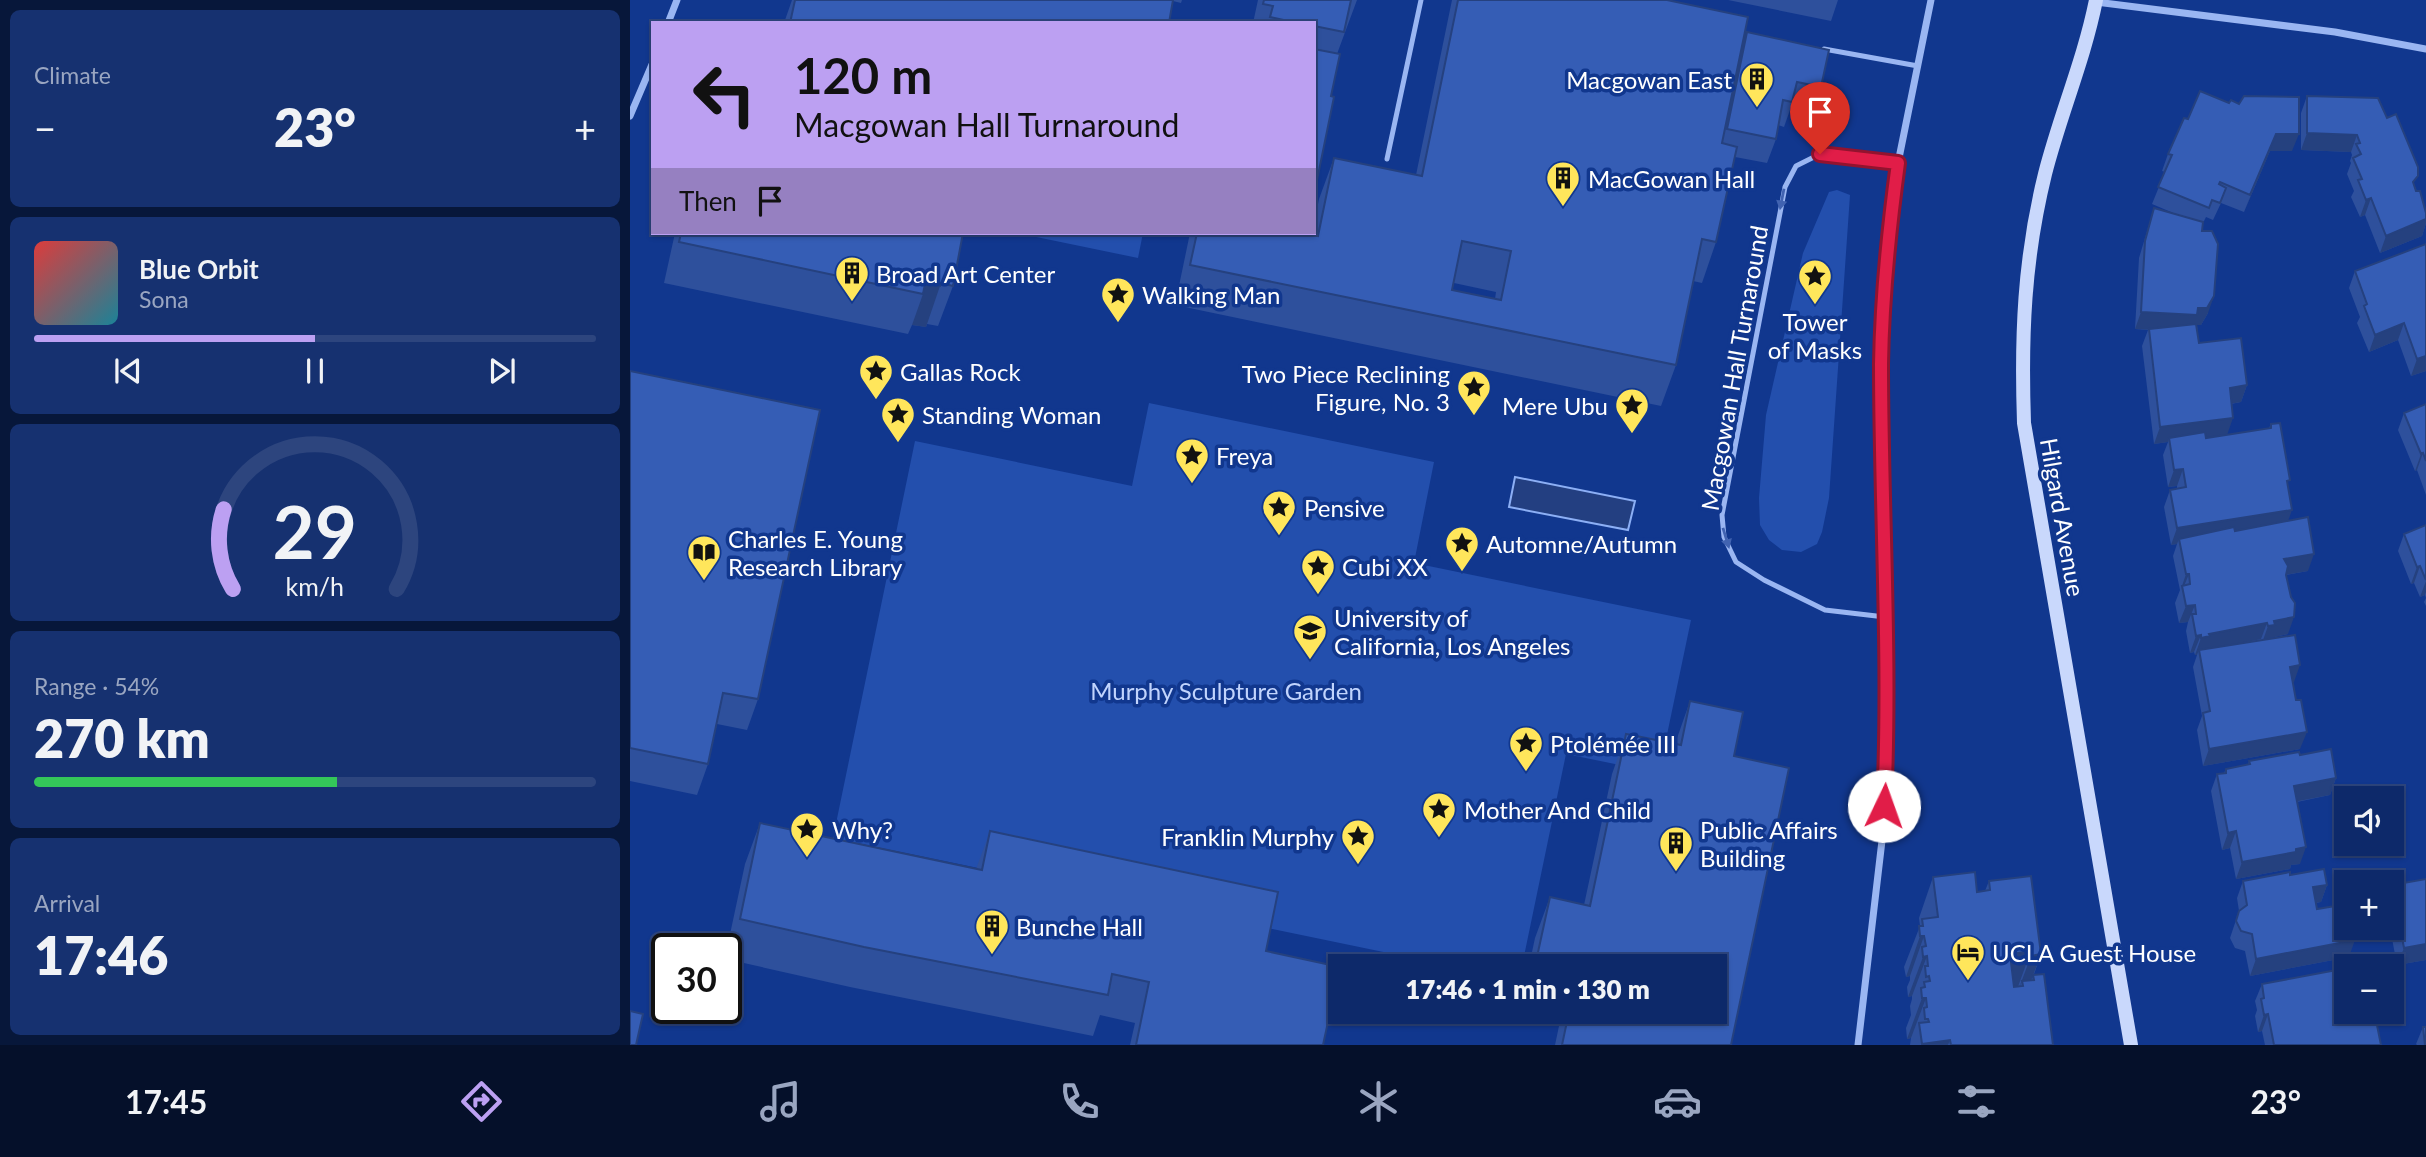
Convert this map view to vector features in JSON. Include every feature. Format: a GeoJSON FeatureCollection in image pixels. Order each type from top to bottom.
{"type":"FeatureCollection","features":[{"type":"Feature","properties":{"kind":"street"},"geometry":{"type":"LineString","coordinates":[[669,21],[677,0]]}},
{"type":"Feature","properties":{"kind":"street"},"geometry":{"type":"LineString","coordinates":[[1858,1045],[1883,832],[1888,728],[1881,362],[1891,216],[1898,163],[1931,0]]}},
{"type":"Feature","properties":{"kind":"street"},"geometry":{"type":"LineString","coordinates":[[2096,1],[2335,32],[2426,48]]}},
{"type":"Feature","properties":{"kind":"street","name":"Hilgard Avenue"},"geometry":{"type":"LineString","coordinates":[[2096,1],[2083,54],[2045,173],[2031,241],[2021,358],[2024,423],[2131,1045]]}},
{"type":"Feature","properties":{"kind":"street"},"geometry":{"type":"LineString","coordinates":[[630,116],[651,67]]}},
{"type":"Feature","properties":{"kind":"lane"},"geometry":{"type":"LineString","coordinates":[[1387,159],[1421,0]]}},
{"type":"Feature","properties":{"kind":"lane"},"geometry":{"type":"LineString","coordinates":[[1812,47],[1918,66]]}},
{"type":"Feature","properties":{"kind":"lane","name":"Macgowan Hall Turnaround"},"geometry":{"type":"LineString","coordinates":[[1885,617],[1825,610],[1764,580],[1736,562],[1724,537],[1722,514],[1785,187],[1796,166],[1820,154],[1898,163]]}},
{"type":"Feature","properties":{"kind":"green space"},"geometry":{"type":"Polygon","coordinates":[[[1837,190],[1850,195],[1829,498],[1817,544],[1801,552],[1782,550],[1769,540],[1760,525],[1759,498],[1766,415],[1803,253],[1829,192],[1837,190]]]}},
{"type":"Feature","properties":{"kind":"green space"},"geometry":{"type":"Polygon","coordinates":[[[1027,235],[1143,235],[1138,258],[1027,235]]]}},
{"type":"Feature","properties":{"kind":"green space","name":"Murphy Sculpture Garden"},"geometry":{"type":"Polygon","coordinates":[[[1149,403],[1434,462],[1414,563],[1691,620],[1659,773],[1566,754],[1524,954],[1393,954],[833,838],[915,441],[1132,486],[1149,403]]]}},
{"type":"Feature","properties":{"kind":"shaded area"},"geometry":{"type":"Polygon","coordinates":[[[1515,477],[1635,501],[1628,530],[1509,507],[1515,477]]]}},
{"type":"Feature","properties":{"kind":"building"},"geometry":{"type":"Polygon","coordinates":[[[795,0],[1173,0],[1169,21],[790,21],[795,0]]]}},
{"type":"Feature","properties":{"kind":"building"},"geometry":{"type":"Polygon","coordinates":[[[1264,0],[1351,0],[1344,32],[1316,26],[1316,21],[1288,21],[1270,17],[1273,6],[1263,4],[1264,0]]]}},
{"type":"Feature","properties":{"kind":"building","name":"MacGowan Hall"},"geometry":{"type":"Polygon","coordinates":[[[1458,0],[1667,0],[1748,17],[1722,143],[1737,147],[1716,242],[1702,239],[1676,365],[1190,265],[1197,235],[1318,236],[1334,158],[1422,176],[1458,0]],[[1462,241],[1452,290],[1501,300],[1511,251],[1462,241]]]}},
{"type":"Feature","properties":{"kind":"building","name":"Macgowan East"},"geometry":{"type":"Polygon","coordinates":[[[1747,32],[1829,50],[1821,87],[1797,82],[1792,102],[1783,100],[1776,139],[1727,129],[1747,32]]]}},
{"type":"Feature","properties":{"kind":"building"},"geometry":{"type":"Polygon","coordinates":[[[1316,49],[1340,54],[1331,96],[1334,97],[1316,185],[1316,49]]]}},
{"type":"Feature","properties":{"kind":"building"},"geometry":{"type":"Polygon","coordinates":[[[2200,91],[2229,103],[2231,100],[2239,104],[2244,96],[2299,97],[2299,134],[2276,134],[2250,195],[2220,182],[2219,184],[2226,188],[2220,203],[2212,200],[2209,208],[2158,187],[2172,155],[2168,154],[2200,91]]]}},
{"type":"Feature","properties":{"kind":"building"},"geometry":{"type":"Polygon","coordinates":[[[2307,96],[2378,98],[2387,118],[2396,114],[2418,167],[2418,176],[2413,182],[2416,191],[2420,191],[2426,219],[2386,236],[2371,198],[2366,200],[2358,180],[2362,179],[2353,158],[2361,154],[2356,144],[2360,143],[2357,135],[2307,133],[2307,96]]]}},
{"type":"Feature","properties":{"kind":"building"},"geometry":{"type":"Polygon","coordinates":[[[2154,208],[2203,222],[2202,231],[2212,231],[2218,244],[2214,296],[2207,308],[2198,308],[2197,315],[2141,312],[2145,241],[2154,208]]]}},
{"type":"Feature","properties":{"kind":"building"},"geometry":{"type":"Polygon","coordinates":[[[681,235],[963,235],[953,286],[941,283],[940,286],[925,284],[923,294],[679,242],[681,235]]]}},
{"type":"Feature","properties":{"kind":"building"},"geometry":{"type":"Polygon","coordinates":[[[2426,244],[2426,356],[2417,359],[2404,323],[2375,335],[2355,271],[2426,244]]]}},
{"type":"Feature","properties":{"kind":"building"},"geometry":{"type":"Polygon","coordinates":[[[2196,324],[2199,343],[2241,338],[2247,385],[2230,388],[2233,418],[2160,427],[2149,329],[2196,324]]]}},
{"type":"Feature","properties":{"kind":"building","name":"Charles E. Young Research Library"},"geometry":{"type":"Polygon","coordinates":[[[630,371],[820,410],[758,699],[723,693],[708,764],[630,748],[630,371]]]}},
{"type":"Feature","properties":{"kind":"building"},"geometry":{"type":"Polygon","coordinates":[[[2426,404],[2426,461],[2404,413],[2426,404]]]}},
{"type":"Feature","properties":{"kind":"building"},"geometry":{"type":"Polygon","coordinates":[[[2280,423],[2290,480],[2287,481],[2292,510],[2177,528],[2170,490],[2186,487],[2183,469],[2174,470],[2169,438],[2205,432],[2206,438],[2271,428],[2271,424],[2280,423]]]}},
{"type":"Feature","properties":{"kind":"building"},"geometry":{"type":"Polygon","coordinates":[[[2308,517],[2314,554],[2284,559],[2288,566],[2286,575],[2291,597],[2295,603],[2294,617],[2274,621],[2275,625],[2268,626],[2267,623],[2209,634],[2210,636],[2201,638],[2201,635],[2196,636],[2192,614],[2196,614],[2195,605],[2186,606],[2182,586],[2190,584],[2179,539],[2234,527],[2235,531],[2308,517]]]}},
{"type":"Feature","properties":{"kind":"building"},"geometry":{"type":"Polygon","coordinates":[[[2426,525],[2426,580],[2420,566],[2417,567],[2404,534],[2426,525]]]}},
{"type":"Feature","properties":{"kind":"building"},"geometry":{"type":"Polygon","coordinates":[[[2295,635],[2300,665],[2290,667],[2296,700],[2301,700],[2307,732],[2209,749],[2203,713],[2210,711],[2199,650],[2295,635]]]}},
{"type":"Feature","properties":{"kind":"building","name":"Public Affairs Building"},"geometry":{"type":"Polygon","coordinates":[[[1690,701],[1743,712],[1734,756],[1789,768],[1731,1045],[1562,1045],[1566,1024],[1727,1024],[1727,954],[1538,954],[1550,897],[1590,906],[1626,734],[1681,745],[1690,701]]]}},
{"type":"Feature","properties":{"kind":"building"},"geometry":{"type":"Polygon","coordinates":[[[2331,749],[2336,778],[2294,786],[2306,847],[2296,849],[2296,852],[2242,862],[2236,831],[2228,833],[2217,774],[2226,773],[2226,769],[2250,764],[2249,761],[2331,749]]]}},
{"type":"Feature","properties":{"kind":"building","name":"Bunche Hall"},"geometry":{"type":"Polygon","coordinates":[[[760,823],[982,870],[990,831],[1278,892],[1266,951],[1328,964],[1328,1022],[1323,1045],[1136,1045],[1149,982],[1112,974],[1108,995],[864,947],[740,919],[760,823]]]}},
{"type":"Feature","properties":{"kind":"building"},"geometry":{"type":"Polygon","coordinates":[[[2324,869],[2327,885],[2313,887],[2317,909],[2334,906],[2334,940],[2355,940],[2256,959],[2252,934],[2241,931],[2236,921],[2239,911],[2247,905],[2243,881],[2290,872],[2290,875],[2324,869]]]}},
{"type":"Feature","properties":{"kind":"building","name":"UCLA Guest House"},"geometry":{"type":"Polygon","coordinates":[[[1975,872],[1977,892],[1990,890],[1989,881],[2031,876],[2041,954],[2031,956],[2031,951],[2010,954],[2014,987],[2023,986],[2022,981],[2034,980],[2033,975],[2044,974],[2053,1045],[1951,1045],[1950,1040],[1922,1044],[1919,1023],[1929,1022],[1925,1019],[1926,998],[1922,998],[1921,988],[1925,987],[1924,982],[1930,981],[1929,976],[1926,977],[1927,956],[1923,957],[1922,947],[1926,946],[1924,936],[1920,936],[1919,926],[1923,926],[1922,919],[1938,917],[1933,877],[1975,872]]]}},
{"type":"Feature","properties":{"kind":"building"},"geometry":{"type":"Polygon","coordinates":[[[2426,879],[2426,944],[2404,948],[2402,940],[2404,883],[2426,879]]]}},
{"type":"Feature","properties":{"kind":"building"},"geometry":{"type":"Polygon","coordinates":[[[2334,970],[2334,1024],[2377,1024],[2381,1045],[2274,1045],[2268,1014],[2264,1015],[2262,984],[2334,970]]]}},
{"type":"Feature","properties":{"kind":"building"},"geometry":{"type":"Polygon","coordinates":[[[630,1011],[643,1014],[636,1045],[630,1045],[630,1011]]]}},
{"type":"Feature","properties":{"kind":"building"},"geometry":{"type":"Polygon","coordinates":[[[2423,1027],[2426,1027],[2426,1045],[2425,1045],[2423,1027]]]}},
{"type":"Feature","properties":{"kind":"place","name":"Macgowan East"},"geometry":{"type":"Point","coordinates":[1757,109]}},
{"type":"Feature","properties":{"kind":"place","name":"MacGowan Hall"},"geometry":{"type":"Point","coordinates":[1563,208]}},
{"type":"Feature","properties":{"kind":"place","name":"Broad Art Center"},"geometry":{"type":"Point","coordinates":[852,303]}},
{"type":"Feature","properties":{"kind":"place","name":"Tower of Masks"},"geometry":{"type":"Point","coordinates":[1815,306]}},
{"type":"Feature","properties":{"kind":"place","name":"Walking Man"},"geometry":{"type":"Point","coordinates":[1118,324]}},
{"type":"Feature","properties":{"kind":"place","name":"Gallas Rock"},"geometry":{"type":"Point","coordinates":[876,401]}},
{"type":"Feature","properties":{"kind":"place","name":"Two Piece Reclining Figure, No. 3"},"geometry":{"type":"Point","coordinates":[1474,417]}},
{"type":"Feature","properties":{"kind":"place","name":"Mere Ubu"},"geometry":{"type":"Point","coordinates":[1632,435]}},
{"type":"Feature","properties":{"kind":"place","name":"Standing Woman"},"geometry":{"type":"Point","coordinates":[898,444]}},
{"type":"Feature","properties":{"kind":"place","name":"Freya"},"geometry":{"type":"Point","coordinates":[1192,485]}},
{"type":"Feature","properties":{"kind":"place","name":"Pensive"},"geometry":{"type":"Point","coordinates":[1279,537]}},
{"type":"Feature","properties":{"kind":"place","name":"Automne/Autumn"},"geometry":{"type":"Point","coordinates":[1462,573]}},
{"type":"Feature","properties":{"kind":"place","name":"Charles E. Young Research Library"},"geometry":{"type":"Point","coordinates":[704,582]}},
{"type":"Feature","properties":{"kind":"place","name":"Cubi XX"},"geometry":{"type":"Point","coordinates":[1318,596]}},
{"type":"Feature","properties":{"kind":"place","name":"University of California, Los Angeles"},"geometry":{"type":"Point","coordinates":[1310,661]}},
{"type":"Feature","properties":{"kind":"place","name":"Ptolémée III"},"geometry":{"type":"Point","coordinates":[1526,773]}},
{"type":"Feature","properties":{"kind":"place","name":"Mother And Child"},"geometry":{"type":"Point","coordinates":[1439,839]}},
{"type":"Feature","properties":{"kind":"place","name":"Why?"},"geometry":{"type":"Point","coordinates":[807,859]}},
{"type":"Feature","properties":{"kind":"place","name":"Franklin Murphy"},"geometry":{"type":"Point","coordinates":[1358,866]}},
{"type":"Feature","properties":{"kind":"place","name":"Public Affairs Building"},"geometry":{"type":"Point","coordinates":[1676,873]}},
{"type":"Feature","properties":{"kind":"place","name":"Bunche Hall"},"geometry":{"type":"Point","coordinates":[992,956]}},
{"type":"Feature","properties":{"kind":"place","name":"UCLA Guest House"},"geometry":{"type":"Point","coordinates":[1968,982]}},
{"type":"Feature","properties":{"kind":"route"},"geometry":{"type":"LineString","coordinates":[[1820,154],[1898,163],[1891,216],[1881,362],[1888,728],[1884,806]]}}]}
